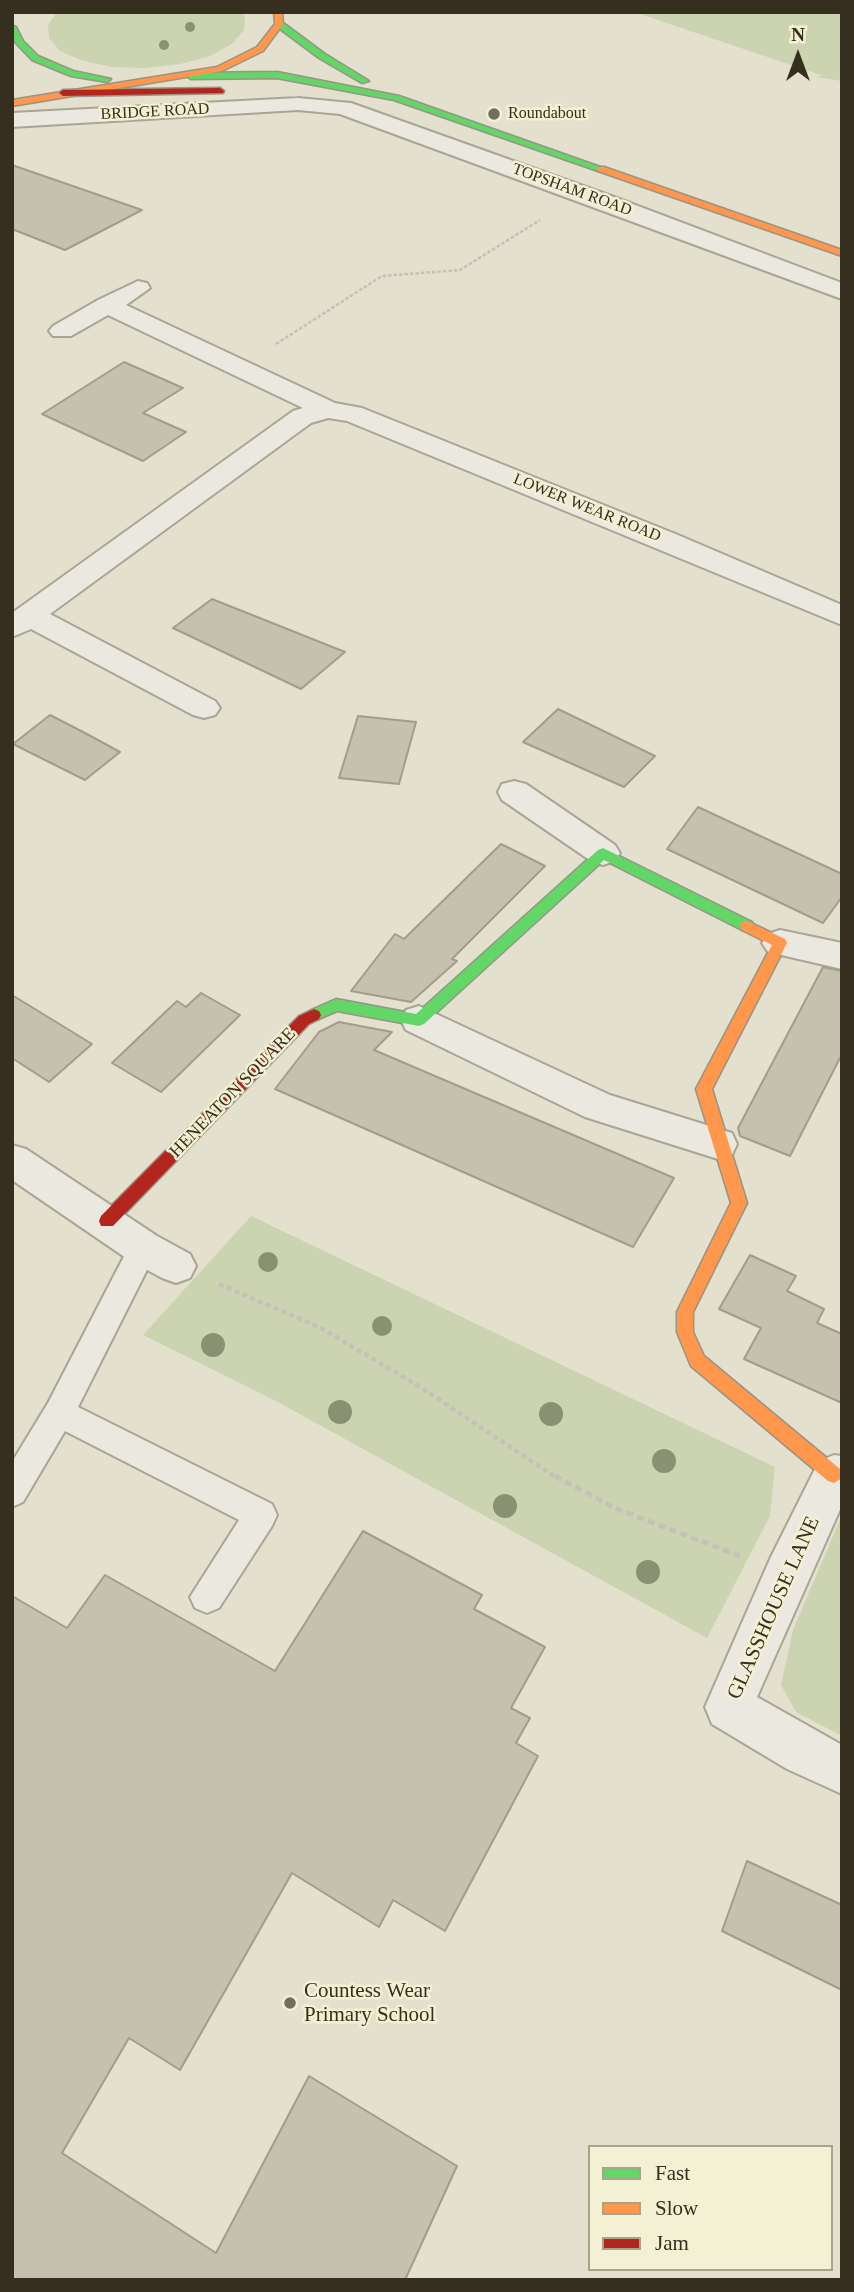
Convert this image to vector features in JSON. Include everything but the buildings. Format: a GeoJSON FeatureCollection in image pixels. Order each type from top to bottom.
{"type":"FeatureCollection","features":[{"type":"Feature","properties":{"kind":"street"},"geometry":{"type":"LineString","coordinates":[[12,103],[63,93],[191,76],[219,69],[260,49],[272,37],[279,18]]}},
{"type":"Feature","properties":{"kind":"street","name":"TOPSHAM ROAD"},"geometry":{"type":"LineString","coordinates":[[279,18],[330,62],[396,98],[841,253]]}},
{"type":"Feature","properties":{"kind":"street"},"geometry":{"type":"LineString","coordinates":[[17,36],[35,58],[71,73],[108,79],[151,80]]}},
{"type":"Feature","properties":{"kind":"street","name":"TOPSHAM ROAD"},"geometry":{"type":"LineString","coordinates":[[191,76],[277,75],[328,83],[359,93],[396,98]]}},
{"type":"Feature","properties":{"kind":"street"},"geometry":{"type":"LineString","coordinates":[[63,93],[286,90],[359,93]]}},
{"type":"Feature","properties":{"kind":"street","name":"TOPSHAM ROAD"},"geometry":{"type":"LineString","coordinates":[[298,104],[323,104],[360,113],[606,202],[842,292]]}},
{"type":"Feature","properties":{"kind":"street","name":"BRIDGE ROAD"},"geometry":{"type":"LineString","coordinates":[[12,120],[298,104]]}},
{"type":"Feature","properties":{"kind":"street"},"geometry":{"type":"LineString","coordinates":[[606,202],[634,182]]}},
{"type":"Feature","properties":{"kind":"street"},"geometry":{"type":"LineString","coordinates":[[809,279],[841,253]]}},
{"type":"Feature","properties":{"kind":"street"},"geometry":{"type":"LineString","coordinates":[[62,331],[138,288]]}},
{"type":"Feature","properties":{"kind":"street","name":"LOWER WEAR ROAD"},"geometry":{"type":"LineString","coordinates":[[107,305],[241,366],[328,410],[353,414],[668,541],[842,616]]}},
{"type":"Feature","properties":{"kind":"street"},"geometry":{"type":"LineString","coordinates":[[204,708],[21,622],[302,417],[328,410]]}},
{"type":"Feature","properties":{"kind":"street"},"geometry":{"type":"LineString","coordinates":[[514,792],[603,853],[780,943],[842,956]]}},
{"type":"Feature","properties":{"kind":"street"},"geometry":{"type":"LineString","coordinates":[[419,1020],[603,853]]}},
{"type":"Feature","properties":{"kind":"street"},"geometry":{"type":"LineString","coordinates":[[780,943],[704,1089],[718,1144],[734,1181],[739,1203],[685,1312],[685,1332],[698,1362],[838,1475]]}},
{"type":"Feature","properties":{"kind":"street","name":"HENEATON SQUARE"},"geometry":{"type":"LineString","coordinates":[[107,1221],[304,1020],[336,1005],[419,1020],[598,1106],[718,1144]]}},
{"type":"Feature","properties":{"kind":"street"},"geometry":{"type":"LineString","coordinates":[[12,1160],[160,1257]]}},
{"type":"Feature","properties":{"kind":"street","name":"GLASSHOUSE LANE"},"geometry":{"type":"LineString","coordinates":[[838,1475],[786,1574],[729,1707],[804,1752],[842,1770]]}},
{"type":"Feature","properties":{"kind":"lane"},"geometry":{"type":"LineString","coordinates":[[12,1493],[59,1413],[160,1257]]}},
{"type":"Feature","properties":{"kind":"lane"},"geometry":{"type":"LineString","coordinates":[[59,1413],[261,1516],[208,1597]]}},
{"type":"Feature","properties":{"kind":"path"},"geometry":{"type":"LineString","coordinates":[[241,366],[382,276],[460,270],[582,194]]}},
{"type":"Feature","properties":{"kind":"path"},"geometry":{"type":"LineString","coordinates":[[160,1257],[321,1328],[417,1385],[573,1487],[615,1508],[786,1574]]}},
{"type":"Feature","properties":{"kind":"green space"},"geometry":{"type":"Polygon","coordinates":[[[57,12],[242,12],[245,16],[244,30],[232,44],[210,56],[180,64],[145,68],[111,67],[81,60],[60,51],[49,38],[48,25],[57,12]]]}},
{"type":"Feature","properties":{"kind":"green space"},"geometry":{"type":"Polygon","coordinates":[[[634,12],[842,12],[842,81],[816,77],[824,76],[634,12]]]}},
{"type":"Feature","properties":{"kind":"green space"},"geometry":{"type":"Polygon","coordinates":[[[251,1216],[775,1467],[770,1516],[707,1638],[274,1400],[143,1335],[251,1216]]]}},
{"type":"Feature","properties":{"kind":"green space"},"geometry":{"type":"Polygon","coordinates":[[[842,1515],[842,1736],[796,1712],[781,1685],[793,1630],[842,1515]]]}},
{"type":"Feature","properties":{"kind":"traffic: fast"},"geometry":{"type":"LineString","coordinates":[[279,24],[322,56],[365,81]]}},
{"type":"Feature","properties":{"kind":"traffic: fast"},"geometry":{"type":"LineString","coordinates":[[12,27],[19,42],[35,58],[71,73],[107,79]]}},
{"type":"Feature","properties":{"kind":"traffic: fast"},"geometry":{"type":"LineString","coordinates":[[191,76],[277,75],[396,98],[601,169]]}},
{"type":"Feature","properties":{"kind":"traffic: fast"},"geometry":{"type":"LineString","coordinates":[[314,1015],[336,1005],[419,1020],[603,853],[747,926]]}},
{"type":"Feature","properties":{"kind":"traffic: slow"},"geometry":{"type":"LineString","coordinates":[[12,103],[219,69],[260,49],[279,24],[278,12]]}},
{"type":"Feature","properties":{"kind":"traffic: slow"},"geometry":{"type":"LineString","coordinates":[[601,169],[842,253]]}},
{"type":"Feature","properties":{"kind":"traffic: slow"},"geometry":{"type":"LineString","coordinates":[[747,926],[780,943],[704,1089],[739,1203],[685,1312],[685,1332],[697,1361],[834,1475]]}},
{"type":"Feature","properties":{"kind":"traffic: jam"},"geometry":{"type":"LineString","coordinates":[[63,93],[220,91]]}},
{"type":"Feature","properties":{"kind":"traffic: jam"},"geometry":{"type":"LineString","coordinates":[[107,1221],[304,1020],[314,1015]]}},
{"type":"Feature","properties":{"kind":"place","name":"Roundabout"},"geometry":{"type":"Point","coordinates":[494,114]}},
{"type":"Feature","properties":{"kind":"place","name":"Countess Wear Primary School"},"geometry":{"type":"Point","coordinates":[290,2003]}}]}
